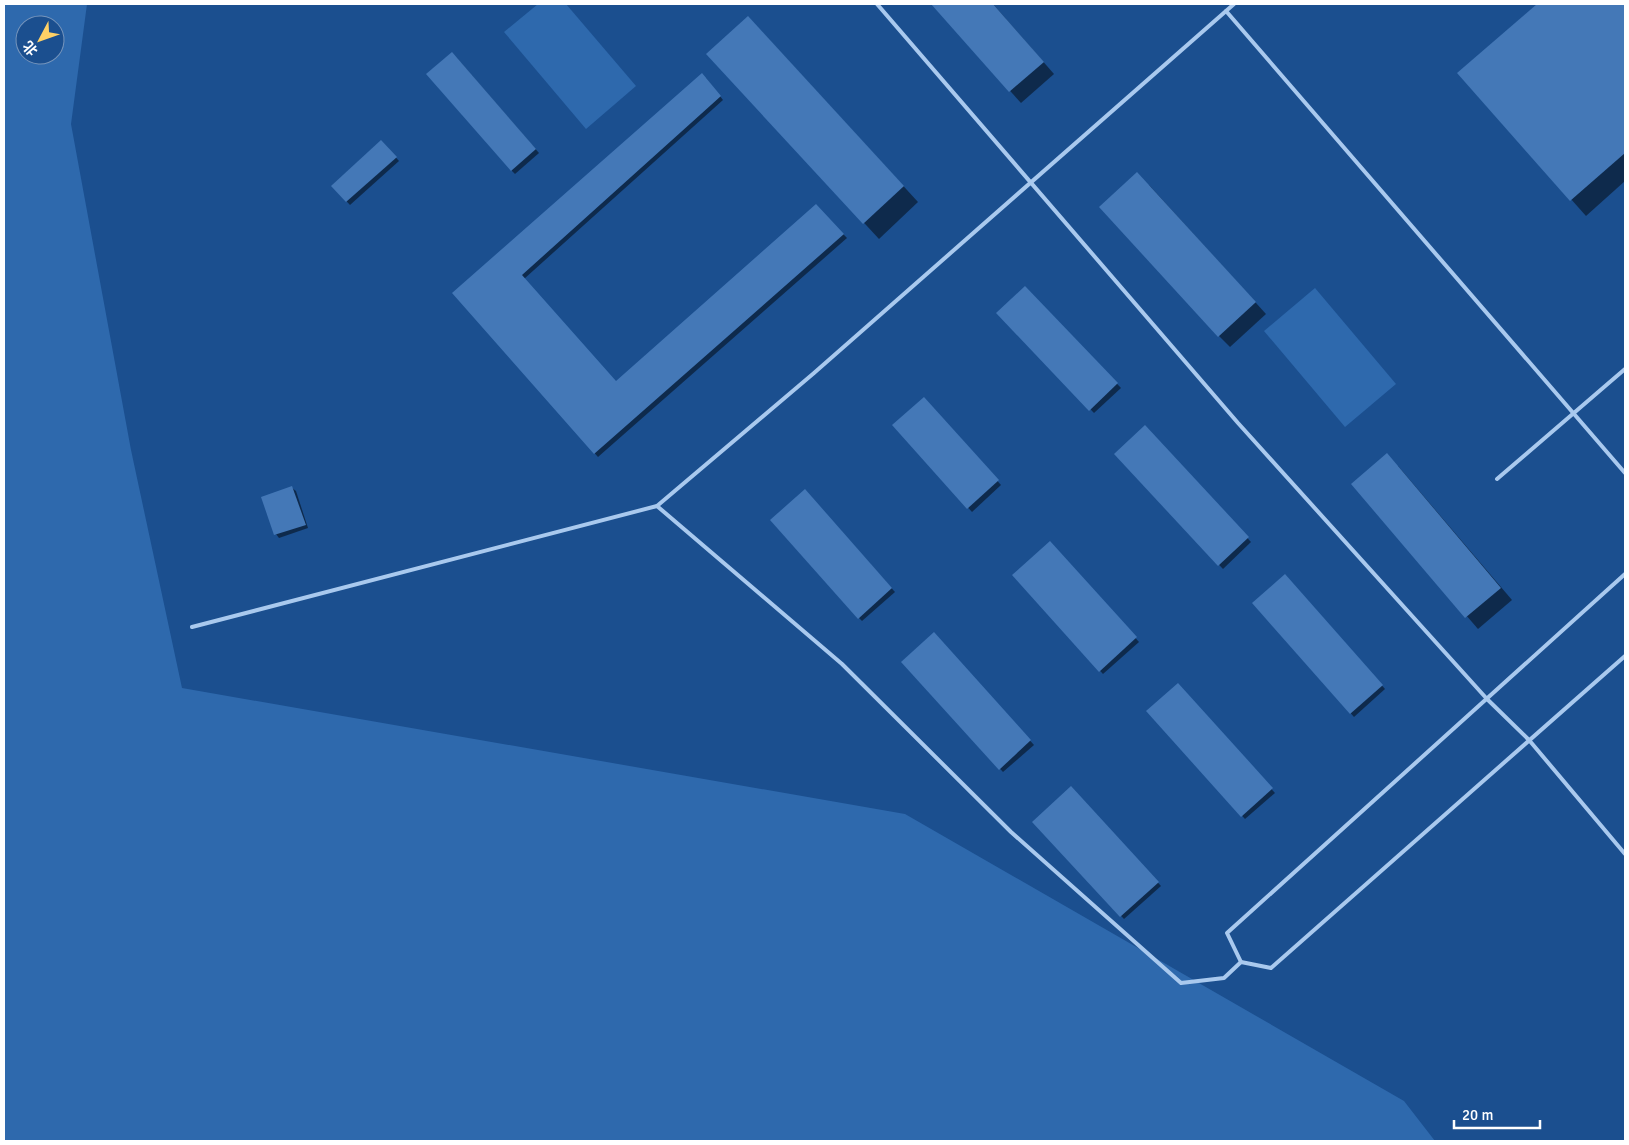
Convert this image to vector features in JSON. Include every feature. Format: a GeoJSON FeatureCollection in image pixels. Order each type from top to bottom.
{"type":"FeatureCollection","features":[{"type":"Feature","properties":{"kind":"lane"},"geometry":{"type":"LineString","coordinates":[[877,4],[1032,181],[1238,423],[1487,699],[1529,740],[1625,854]]}},
{"type":"Feature","properties":{"kind":"lane"},"geometry":{"type":"LineString","coordinates":[[192,627],[657,506],[822,366],[1234,4]]}},
{"type":"Feature","properties":{"kind":"lane"},"geometry":{"type":"LineString","coordinates":[[1226,11],[1625,472]]}},
{"type":"Feature","properties":{"kind":"lane"},"geometry":{"type":"LineString","coordinates":[[1497,479],[1625,369]]}},
{"type":"Feature","properties":{"kind":"lane"},"geometry":{"type":"LineString","coordinates":[[657,506],[842,664],[1011,832],[1181,983],[1224,978],[1241,962]]}},
{"type":"Feature","properties":{"kind":"lane"},"geometry":{"type":"LineString","coordinates":[[1241,962],[1227,932],[1625,574]]}},
{"type":"Feature","properties":{"kind":"lane"},"geometry":{"type":"LineString","coordinates":[[1241,962],[1271,968],[1625,656]]}},
{"type":"Feature","properties":{"kind":"shaded area"},"geometry":{"type":"Polygon","coordinates":[[[4,4],[87,4],[71,124],[131,450],[182,688],[905,814],[1404,1101],[1435,1141],[4,1141],[4,4]]]}},
{"type":"Feature","properties":{"kind":"shaded area"},"geometry":{"type":"Polygon","coordinates":[[[538,4],[566,4],[636,86],[586,129],[504,32],[538,4]]]}},
{"type":"Feature","properties":{"kind":"shaded area"},"geometry":{"type":"Polygon","coordinates":[[[1315,288],[1396,384],[1345,427],[1264,331],[1315,288]]]}},
{"type":"Feature","properties":{"kind":"building"},"geometry":{"type":"Polygon","coordinates":[[[931,4],[993,4],[1044,62],[1009,92],[931,4]]]}},
{"type":"Feature","properties":{"kind":"building"},"geometry":{"type":"Polygon","coordinates":[[[1537,4],[1625,4],[1625,153],[1570,201],[1457,73],[1537,4]]]}},
{"type":"Feature","properties":{"kind":"building"},"geometry":{"type":"Polygon","coordinates":[[[748,16],[904,186],[863,224],[706,54],[748,16]]]}},
{"type":"Feature","properties":{"kind":"building"},"geometry":{"type":"Polygon","coordinates":[[[452,52],[536,149],[511,171],[426,74],[452,52]]]}},
{"type":"Feature","properties":{"kind":"building"},"geometry":{"type":"Polygon","coordinates":[[[702,73],[721,96],[522,275],[616,381],[816,204],[844,234],[594,454],[452,293],[702,73]]]}},
{"type":"Feature","properties":{"kind":"building"},"geometry":{"type":"Polygon","coordinates":[[[381,140],[397,157],[346,202],[331,186],[381,140]]]}},
{"type":"Feature","properties":{"kind":"building"},"geometry":{"type":"Polygon","coordinates":[[[1137,172],[1256,302],[1218,337],[1099,207],[1137,172]]]}},
{"type":"Feature","properties":{"kind":"building"},"geometry":{"type":"Polygon","coordinates":[[[1025,286],[1118,383],[1089,411],[996,313],[1025,286]]]}},
{"type":"Feature","properties":{"kind":"building"},"geometry":{"type":"Polygon","coordinates":[[[924,397],[999,480],[967,509],[892,425],[924,397]]]}},
{"type":"Feature","properties":{"kind":"building"},"geometry":{"type":"Polygon","coordinates":[[[1145,425],[1249,537],[1218,566],[1114,454],[1145,425]]]}},
{"type":"Feature","properties":{"kind":"building"},"geometry":{"type":"Polygon","coordinates":[[[1387,453],[1501,588],[1465,618],[1351,484],[1387,453]]]}},
{"type":"Feature","properties":{"kind":"building"},"geometry":{"type":"Polygon","coordinates":[[[292,486],[306,525],[274,535],[261,497],[292,486]]]}},
{"type":"Feature","properties":{"kind":"building"},"geometry":{"type":"Polygon","coordinates":[[[805,489],[892,588],[858,619],[770,520],[805,489]]]}},
{"type":"Feature","properties":{"kind":"building"},"geometry":{"type":"Polygon","coordinates":[[[1050,541],[1137,637],[1099,672],[1012,575],[1050,541]]]}},
{"type":"Feature","properties":{"kind":"building"},"geometry":{"type":"Polygon","coordinates":[[[1285,574],[1383,685],[1350,714],[1252,603],[1285,574]]]}},
{"type":"Feature","properties":{"kind":"building"},"geometry":{"type":"Polygon","coordinates":[[[934,632],[1031,740],[999,770],[901,662],[934,632]]]}},
{"type":"Feature","properties":{"kind":"building"},"geometry":{"type":"Polygon","coordinates":[[[1178,683],[1273,788],[1241,817],[1146,711],[1178,683]]]}},
{"type":"Feature","properties":{"kind":"building"},"geometry":{"type":"Polygon","coordinates":[[[1071,786],[1159,882],[1120,917],[1032,822],[1071,786]]]}}]}
